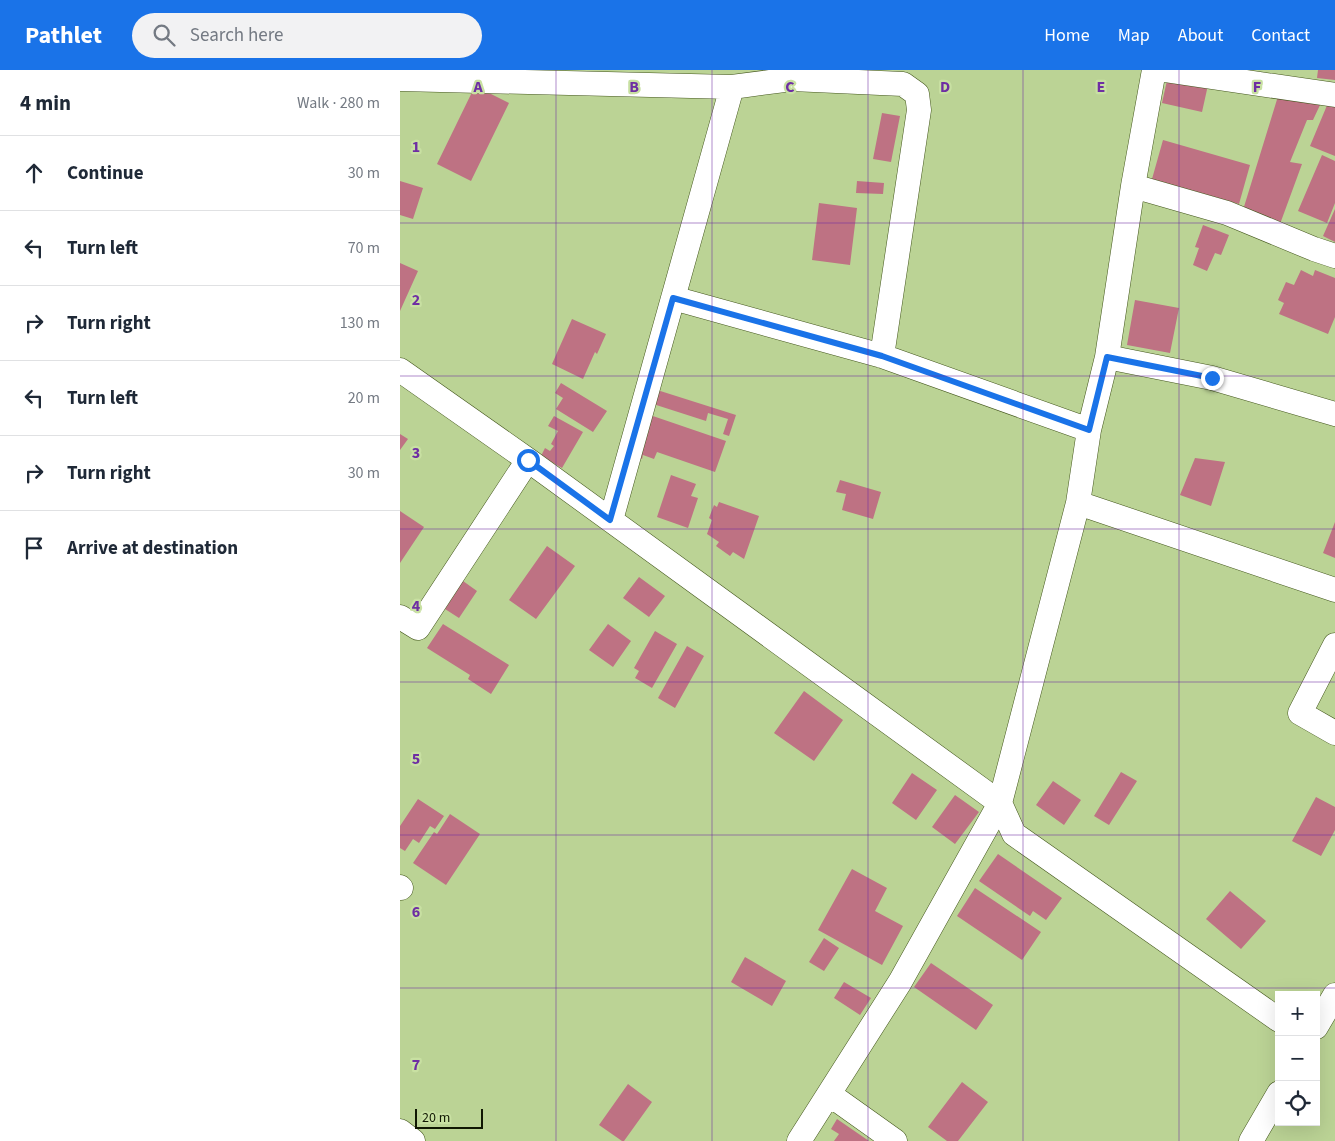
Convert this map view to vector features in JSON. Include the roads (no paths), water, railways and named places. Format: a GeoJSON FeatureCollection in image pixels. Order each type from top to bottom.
{"type":"FeatureCollection","features":[{"type":"Feature","properties":{"kind":"street"},"geometry":{"type":"LineString","coordinates":[[800,1141],[900,982],[1000,803],[1078,503],[1089,430],[1107,357],[1133,186],[1154,70]]}},
{"type":"Feature","properties":{"kind":"street"},"geometry":{"type":"LineString","coordinates":[[1164,70],[1335,95]]}},
{"type":"Feature","properties":{"kind":"street"},"geometry":{"type":"LineString","coordinates":[[400,79],[732,87],[792,75],[903,84],[917,94],[919,110],[882,356]]}},
{"type":"Feature","properties":{"kind":"street"},"geometry":{"type":"LineString","coordinates":[[610,520],[732,87]]}},
{"type":"Feature","properties":{"kind":"street"},"geometry":{"type":"LineString","coordinates":[[1133,186],[1227,213],[1335,256]]}},
{"type":"Feature","properties":{"kind":"street"},"geometry":{"type":"LineString","coordinates":[[673,298],[882,356],[1089,430]]}},
{"type":"Feature","properties":{"kind":"street"},"geometry":{"type":"LineString","coordinates":[[1107,357],[1212,378],[1335,414]]}},
{"type":"Feature","properties":{"kind":"street"},"geometry":{"type":"LineString","coordinates":[[400,370],[528,460],[1000,803],[1014,834],[1275,1017]]}},
{"type":"Feature","properties":{"kind":"street"},"geometry":{"type":"LineString","coordinates":[[400,617],[418,628],[528,460]]}},
{"type":"Feature","properties":{"kind":"street"},"geometry":{"type":"LineString","coordinates":[[1078,503],[1335,590]]}},
{"type":"Feature","properties":{"kind":"street"},"geometry":{"type":"LineString","coordinates":[[1335,645],[1300,713],[1335,733]]}},
{"type":"Feature","properties":{"kind":"street"},"geometry":{"type":"LineString","coordinates":[[1320,1020],[1335,995]]}},
{"type":"Feature","properties":{"kind":"street"},"geometry":{"type":"LineString","coordinates":[[829,1094],[895,1141]]}},
{"type":"Feature","properties":{"kind":"street"},"geometry":{"type":"LineString","coordinates":[[1251,1141],[1275,1099]]}},
{"type":"Feature","properties":{"kind":"street"},"geometry":{"type":"LineString","coordinates":[[400,1131],[413,1141]]}}]}
